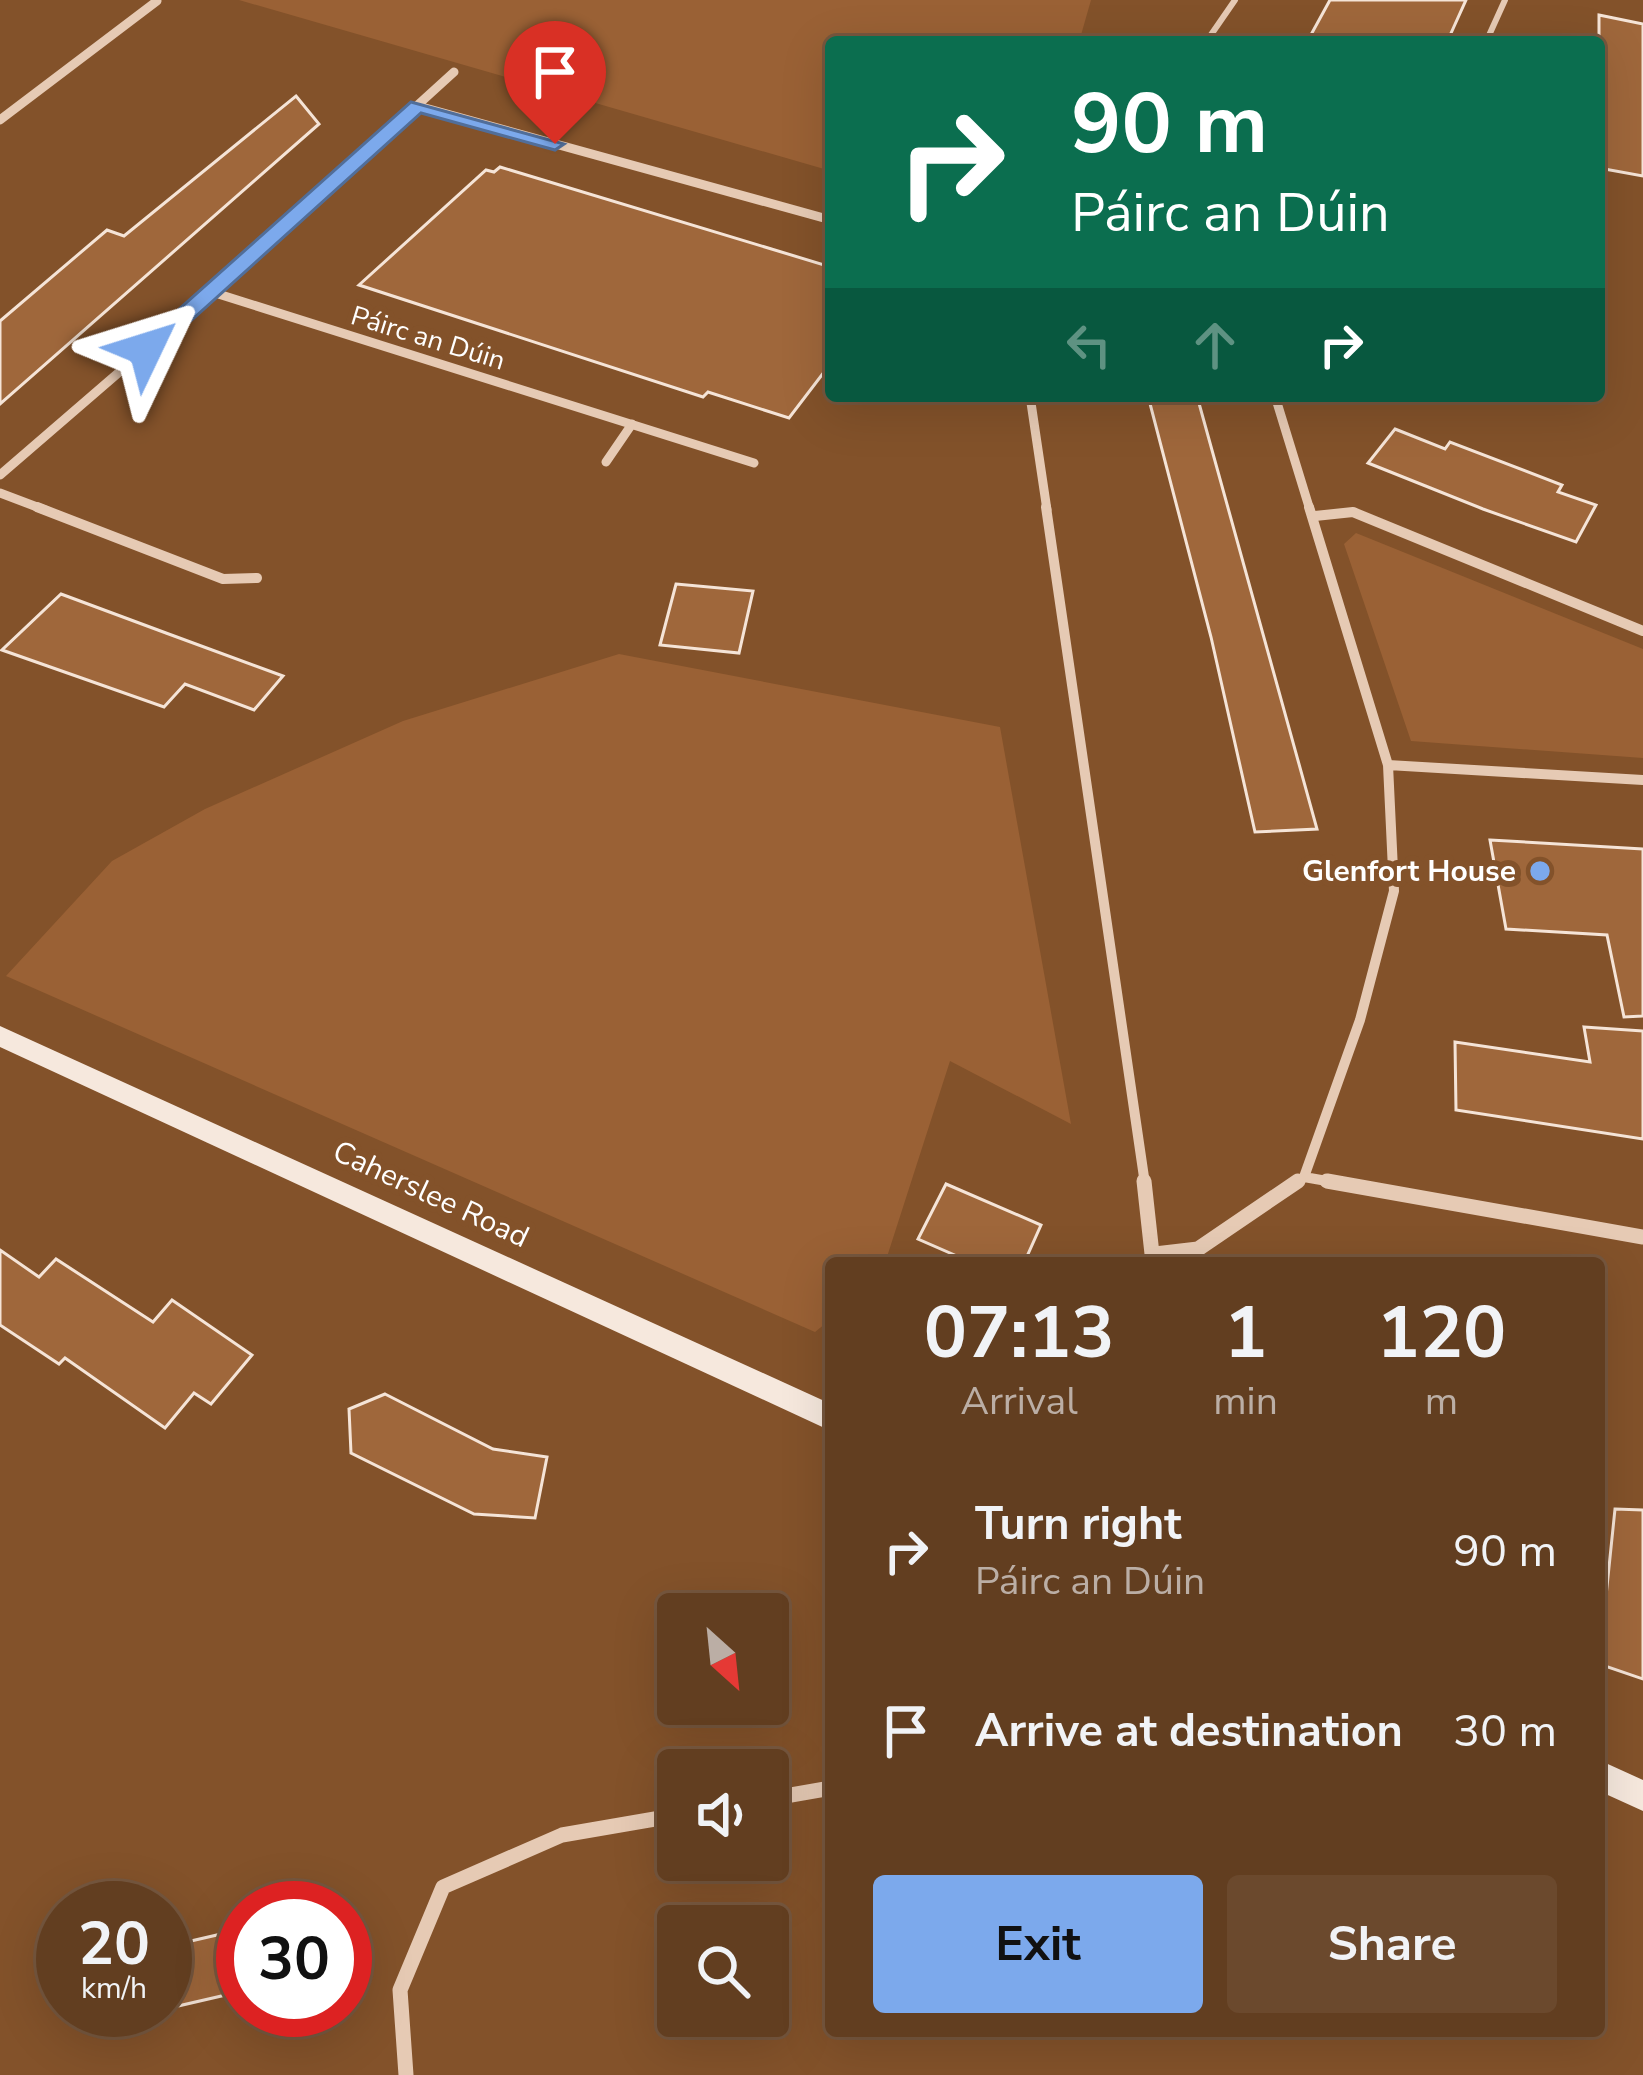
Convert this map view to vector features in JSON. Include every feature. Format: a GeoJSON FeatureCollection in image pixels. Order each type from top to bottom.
{"type":"FeatureCollection","features":[{"type":"Feature","properties":{"kind":"main road","name":"Caherslee Road"},"geometry":{"type":"LineString","coordinates":[[0,1036],[825,1415]]}},
{"type":"Feature","properties":{"kind":"main road"},"geometry":{"type":"LineString","coordinates":[[1605,1778],[1643,1796]]}},
{"type":"Feature","properties":{"kind":"street"},"geometry":{"type":"LineString","coordinates":[[0,120],[157,2]]}},
{"type":"Feature","properties":{"kind":"street"},"geometry":{"type":"LineString","coordinates":[[0,476],[454,72]]}},
{"type":"Feature","properties":{"kind":"street"},"geometry":{"type":"LineString","coordinates":[[418,106],[825,218]]}},
{"type":"Feature","properties":{"kind":"street","name":"Páirc an Dúin"},"geometry":{"type":"LineString","coordinates":[[212,292],[754,463]]}},
{"type":"Feature","properties":{"kind":"street"},"geometry":{"type":"LineString","coordinates":[[1031,402],[1154,1257]]}},
{"type":"Feature","properties":{"kind":"street"},"geometry":{"type":"LineString","coordinates":[[1159,1257],[1198,1249],[1304,1177],[1360,1020],[1394,891],[1388,764],[1277,402]]}},
{"type":"Feature","properties":{"kind":"street"},"geometry":{"type":"LineString","coordinates":[[606,462],[632,424]]}},
{"type":"Feature","properties":{"kind":"street"},"geometry":{"type":"LineString","coordinates":[[0,493],[223,579],[257,578]]}},
{"type":"Feature","properties":{"kind":"street"},"geometry":{"type":"LineString","coordinates":[[1315,516],[1353,512],[1643,631]]}},
{"type":"Feature","properties":{"kind":"street"},"geometry":{"type":"LineString","coordinates":[[1388,764],[1643,780]]}},
{"type":"Feature","properties":{"kind":"street"},"geometry":{"type":"LineString","coordinates":[[1304,1177],[1643,1238]]}},
{"type":"Feature","properties":{"kind":"street"},"geometry":{"type":"LineString","coordinates":[[789,1795],[825,1789]]}},
{"type":"Feature","properties":{"kind":"street"},"geometry":{"type":"LineString","coordinates":[[406,2075],[400,1990],[443,1887],[562,1835],[657,1819]]}},
{"type":"Feature","properties":{"kind":"lane"},"geometry":{"type":"LineString","coordinates":[[1210,36],[1235,0]]}},
{"type":"Feature","properties":{"kind":"lane"},"geometry":{"type":"LineString","coordinates":[[1489,36],[1504,0]]}},
{"type":"Feature","properties":{"kind":"shaded area"},"geometry":{"type":"Polygon","coordinates":[[[239,0],[1091,0],[1081,36],[825,36],[825,169],[239,0]]]}},
{"type":"Feature","properties":{"kind":"shaded area"},"geometry":{"type":"Polygon","coordinates":[[[1356,533],[1643,649],[1643,758],[1411,741],[1344,544],[1356,533]]]}},
{"type":"Feature","properties":{"kind":"shaded area"},"geometry":{"type":"Polygon","coordinates":[[[619,654],[1000,727],[1071,1124],[950,1061],[887,1257],[825,1257],[825,1324],[815,1332],[6,976],[112,861],[205,809],[403,721],[619,654]]]}},
{"type":"Feature","properties":{"kind":"building"},"geometry":{"type":"Polygon","coordinates":[[[1330,0],[1466,0],[1450,36],[1310,36],[1330,0]]]}},
{"type":"Feature","properties":{"kind":"building"},"geometry":{"type":"Polygon","coordinates":[[[1599,15],[1643,24],[1643,176],[1605,169],[1605,36],[1599,36],[1599,15]]]}},
{"type":"Feature","properties":{"kind":"building"},"geometry":{"type":"Polygon","coordinates":[[[296,96],[319,124],[0,404],[0,321],[107,230],[124,236],[296,96]]]}},
{"type":"Feature","properties":{"kind":"building"},"geometry":{"type":"Polygon","coordinates":[[[500,167],[825,265],[825,371],[789,418],[708,392],[703,397],[359,285],[486,170],[494,172],[500,167]]]}},
{"type":"Feature","properties":{"kind":"building"},"geometry":{"type":"Polygon","coordinates":[[[1150,402],[1199,402],[1317,829],[1255,832],[1211,637],[1150,402]]]}},
{"type":"Feature","properties":{"kind":"building"},"geometry":{"type":"Polygon","coordinates":[[[1395,429],[1445,449],[1450,442],[1562,485],[1558,492],[1596,505],[1576,542],[1483,509],[1368,463],[1395,429]]]}},
{"type":"Feature","properties":{"kind":"building"},"geometry":{"type":"Polygon","coordinates":[[[676,584],[753,591],[739,653],[660,645],[676,584]]]}},
{"type":"Feature","properties":{"kind":"building"},"geometry":{"type":"Polygon","coordinates":[[[61,594],[283,676],[254,710],[185,684],[164,707],[2,650],[61,594]]]}},
{"type":"Feature","properties":{"kind":"building"},"geometry":{"type":"Polygon","coordinates":[[[1490,840],[1643,849],[1643,1016],[1624,1017],[1607,935],[1506,929],[1490,840]]]}},
{"type":"Feature","properties":{"kind":"building"},"geometry":{"type":"Polygon","coordinates":[[[1584,1027],[1643,1031],[1643,1139],[1456,1110],[1455,1042],[1590,1062],[1584,1027]]]}},
{"type":"Feature","properties":{"kind":"building"},"geometry":{"type":"Polygon","coordinates":[[[946,1184],[1041,1225],[1027,1257],[959,1257],[918,1239],[946,1184]]]}},
{"type":"Feature","properties":{"kind":"building"},"geometry":{"type":"Polygon","coordinates":[[[0,1250],[39,1277],[56,1259],[153,1322],[172,1300],[252,1355],[211,1404],[194,1393],[165,1428],[65,1358],[59,1364],[0,1325],[0,1250]]]}},
{"type":"Feature","properties":{"kind":"building"},"geometry":{"type":"Polygon","coordinates":[[[385,1394],[493,1449],[547,1457],[535,1518],[474,1514],[351,1453],[349,1409],[385,1394]]]}},
{"type":"Feature","properties":{"kind":"building"},"geometry":{"type":"Polygon","coordinates":[[[1615,1509],[1643,1510],[1643,1679],[1605,1666],[1605,1606],[1615,1509]]]}},
{"type":"Feature","properties":{"kind":"building"},"geometry":{"type":"Polygon","coordinates":[[[216,1935],[216,1997],[192,2003],[192,1941],[216,1935]]]}},
{"type":"Feature","properties":{"kind":"place","name":"Glenfort House"},"geometry":{"type":"Point","coordinates":[1540,871]}},
{"type":"Feature","properties":{"kind":"route"},"geometry":{"type":"LineString","coordinates":[[146,349],[418,106],[555,144]]}}]}
